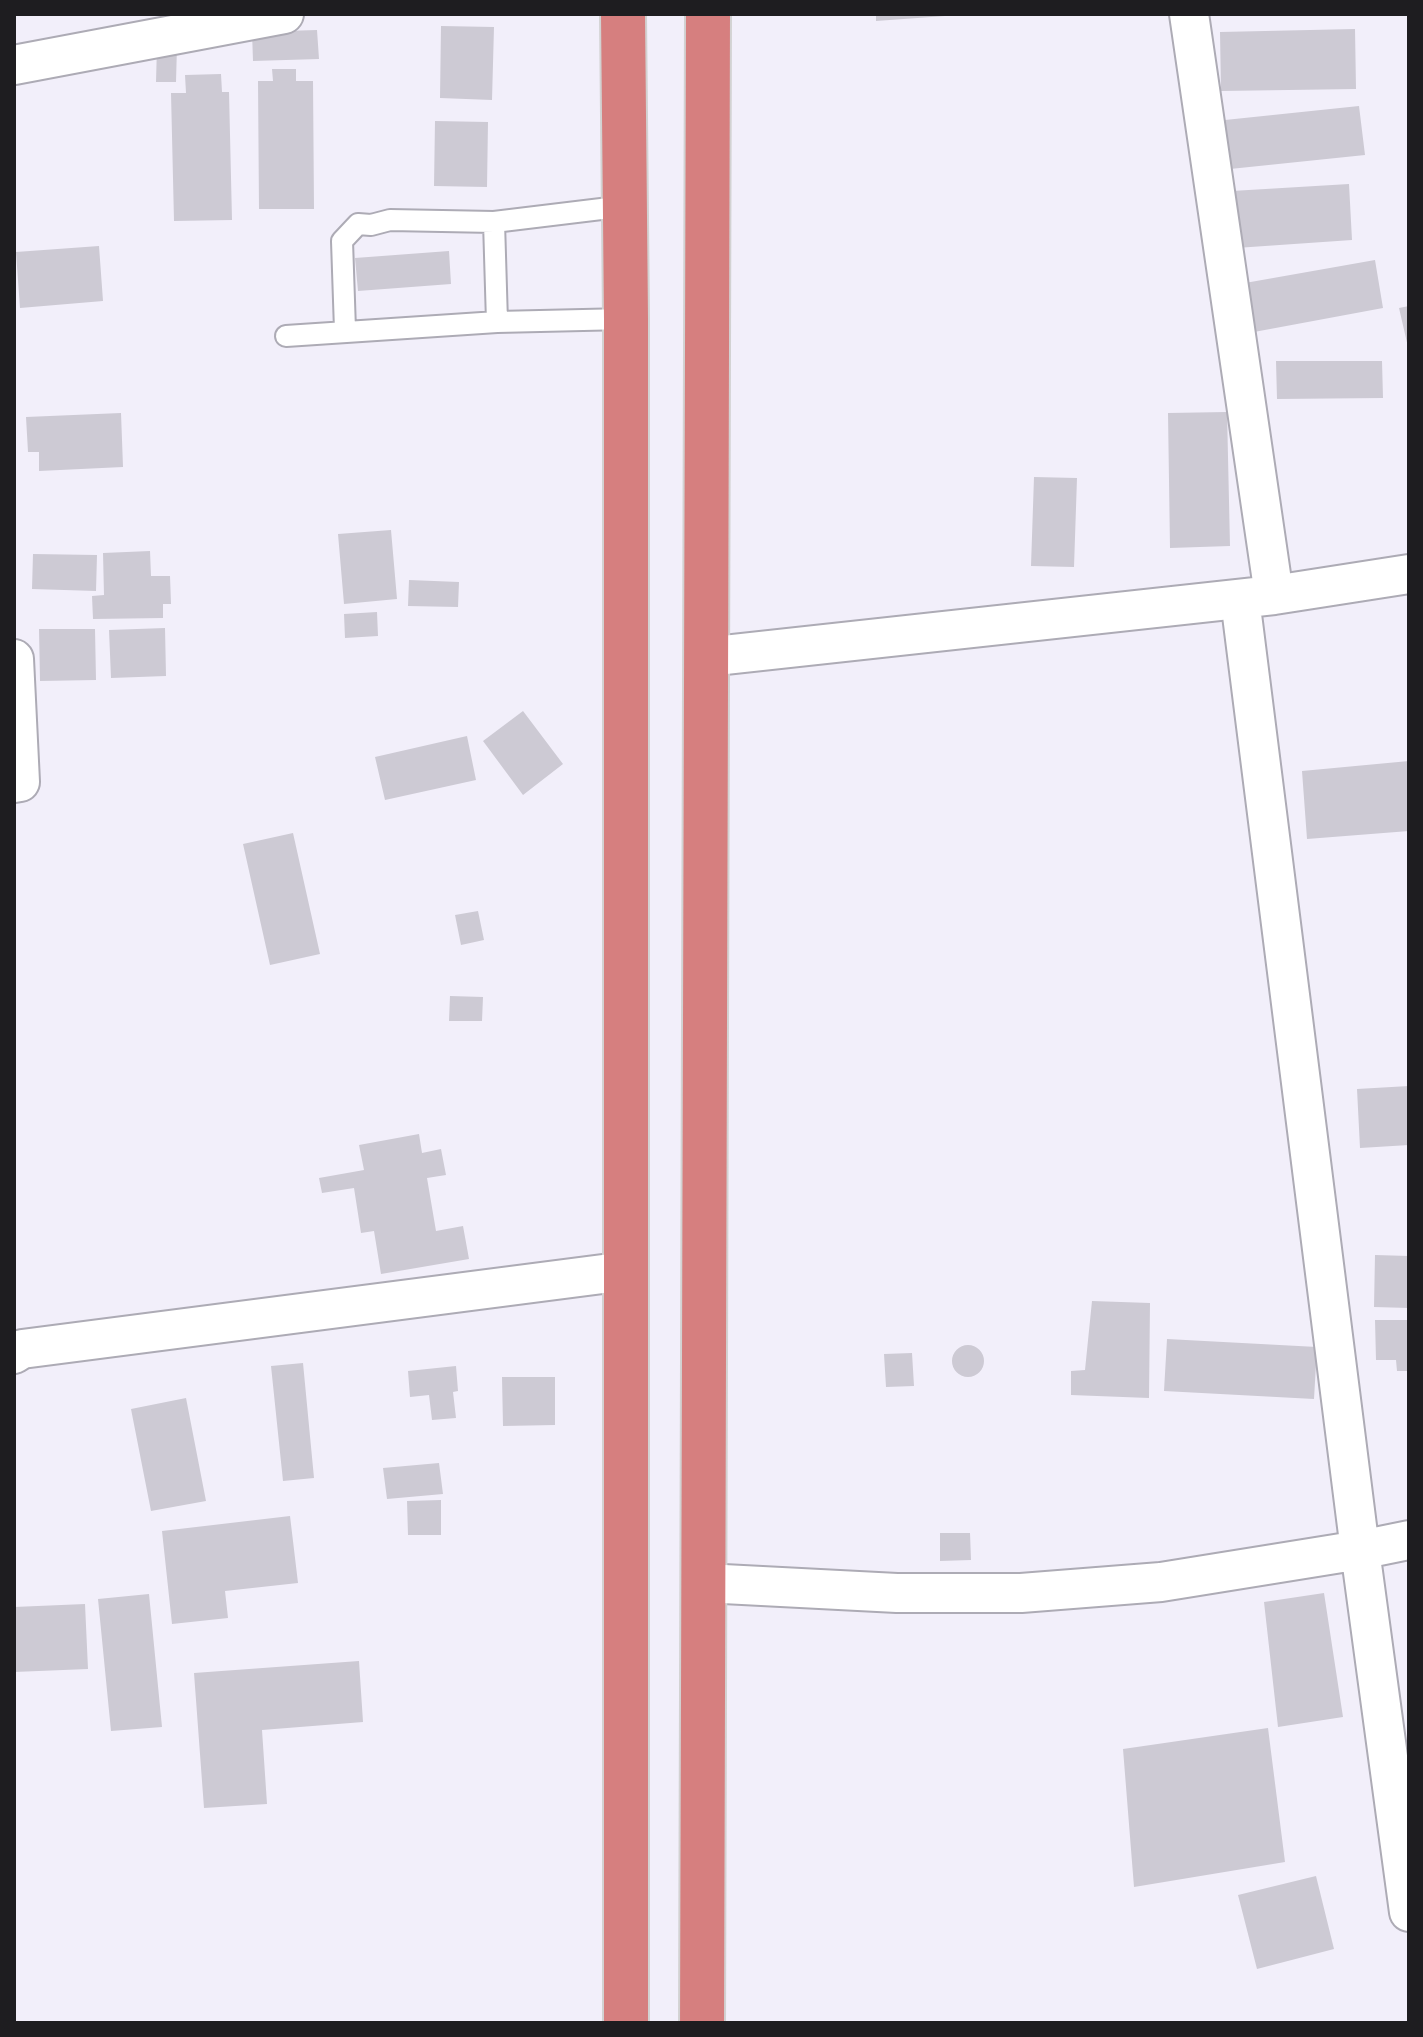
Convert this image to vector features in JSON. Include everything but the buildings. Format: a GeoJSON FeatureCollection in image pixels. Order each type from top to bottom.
{"type":"FeatureCollection","features":[{"type":"Feature","properties":{"kind":"highway"},"geometry":{"type":"LineString","coordinates":[[623,14],[626,206],[626,2023]]}},
{"type":"Feature","properties":{"kind":"highway"},"geometry":{"type":"LineString","coordinates":[[702,2023],[708,14]]}},
{"type":"Feature","properties":{"kind":"highway"},"geometry":{"type":"LineString","coordinates":[[703,1951],[710,2023]]}},
{"type":"Feature","properties":{"kind":"street"},"geometry":{"type":"LineString","coordinates":[[14,65],[284,14]]}},
{"type":"Feature","properties":{"kind":"street"},"geometry":{"type":"LineString","coordinates":[[1189,14],[1257,597],[1360,1550],[1409,1912]]}},
{"type":"Feature","properties":{"kind":"street"},"geometry":{"type":"LineString","coordinates":[[706,657],[1257,597],[1409,574]]}},
{"type":"Feature","properties":{"kind":"street"},"geometry":{"type":"LineString","coordinates":[[14,659],[20,782],[14,783]]}},
{"type":"Feature","properties":{"kind":"street"},"geometry":{"type":"LineString","coordinates":[[14,1354],[22,1349],[626,1271]]}},
{"type":"Feature","properties":{"kind":"street"},"geometry":{"type":"LineString","coordinates":[[704,1583],[897,1593],[1021,1593],[1161,1582],[1409,1540]]}},
{"type":"Feature","properties":{"kind":"lane"},"geometry":{"type":"LineString","coordinates":[[345,330],[342,241],[358,224],[371,225],[390,220],[494,222],[626,206]]}},
{"type":"Feature","properties":{"kind":"lane"},"geometry":{"type":"LineString","coordinates":[[494,222],[497,322]]}},
{"type":"Feature","properties":{"kind":"lane"},"geometry":{"type":"LineString","coordinates":[[286,336],[497,322],[626,319]]}}]}
